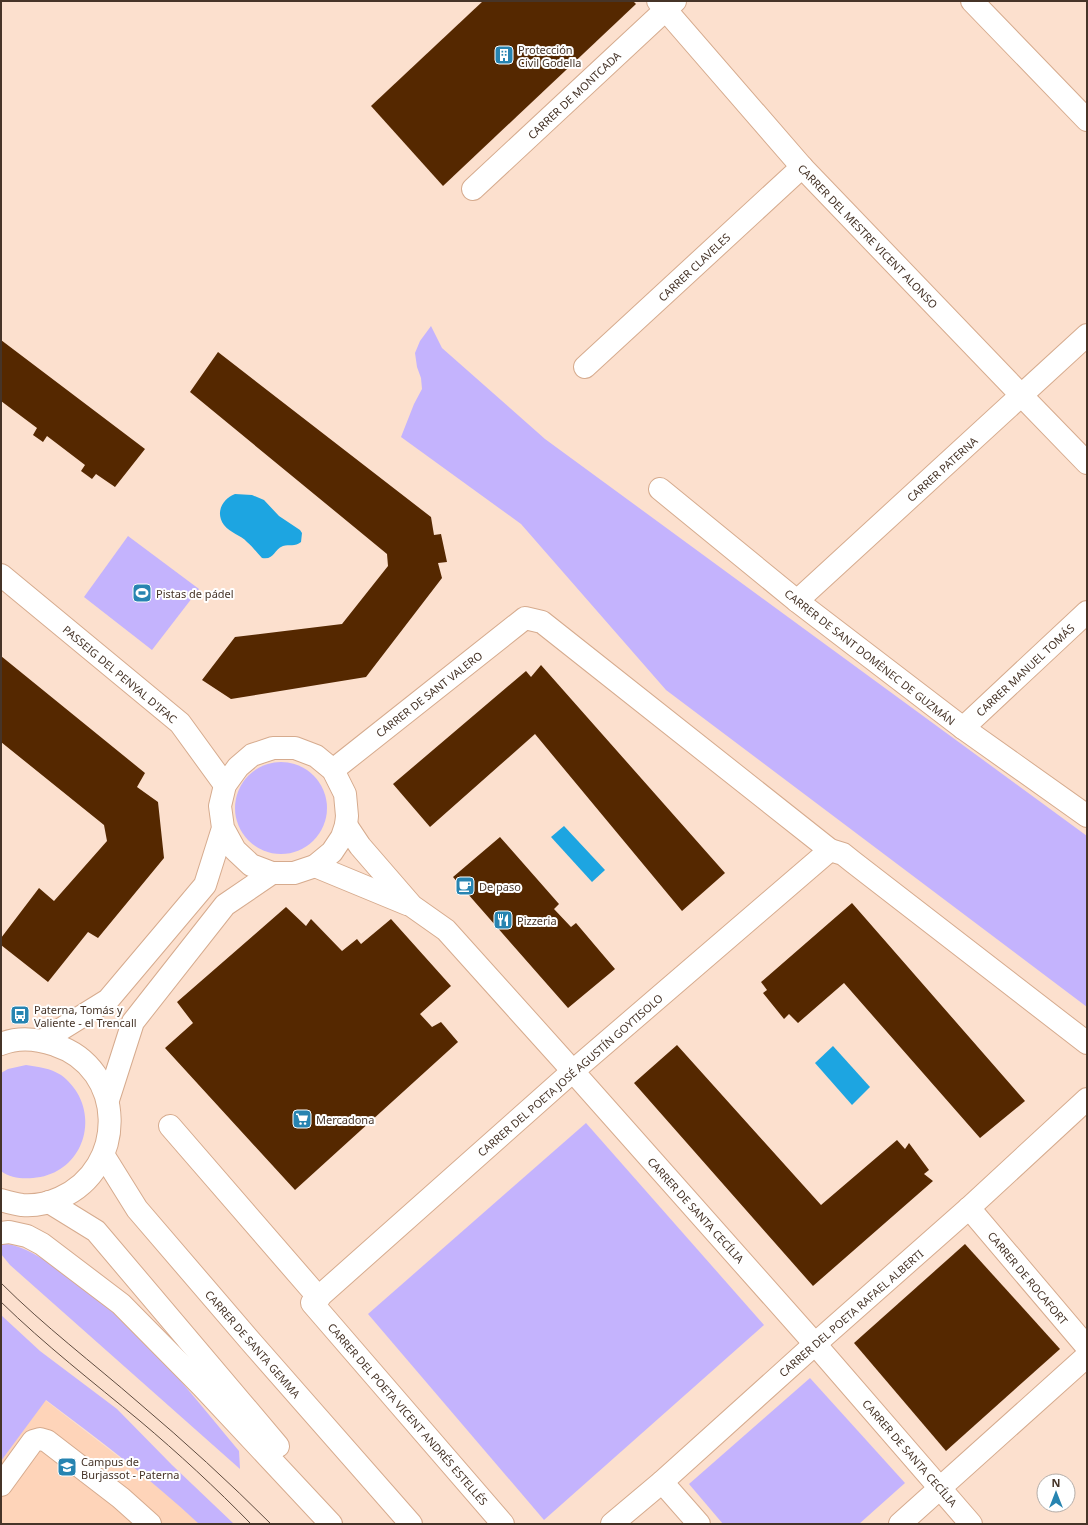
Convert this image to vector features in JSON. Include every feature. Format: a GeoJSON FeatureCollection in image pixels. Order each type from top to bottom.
{"type":"FeatureCollection","features":[{"type":"Feature","properties":{"kind":"street"},"geometry":{"type":"LineString","coordinates":[[972,1],[1087,120]]}},
{"type":"Feature","properties":{"kind":"street","name":"CARRER DEL MESTRE VICENT ALONSO"},"geometry":{"type":"LineString","coordinates":[[666,4],[802,167],[1087,463]]}},
{"type":"Feature","properties":{"kind":"street","name":"CARRER DE MONTCADA"},"geometry":{"type":"LineString","coordinates":[[473,189],[666,4]]}},
{"type":"Feature","properties":{"kind":"street","name":"CARRER CLAVELES"},"geometry":{"type":"LineString","coordinates":[[585,367],[802,167]]}},
{"type":"Feature","properties":{"kind":"street","name":"CARRER PATERNA"},"geometry":{"type":"LineString","coordinates":[[797,601],[1087,335]]}},
{"type":"Feature","properties":{"kind":"street","name":"CARRER DE SANT DOMÈNEC DE GUZMÁN"},"geometry":{"type":"LineString","coordinates":[[660,489],[797,601],[963,728],[1087,816]]}},
{"type":"Feature","properties":{"kind":"street","name":"PASSEIG DEL PENYAL D'IFAC"},"geometry":{"type":"LineString","coordinates":[[1,576],[180,723],[226,785]]}},
{"type":"Feature","properties":{"kind":"street","name":"CARRER MANUEL TOMÁS"},"geometry":{"type":"LineString","coordinates":[[963,728],[1087,612]]}},
{"type":"Feature","properties":{"kind":"street","name":"CARRER DE SANT VALERO"},"geometry":{"type":"LineString","coordinates":[[333,770],[525,618],[542,622],[830,850]]}},
{"type":"Feature","properties":{"kind":"street"},"geometry":{"type":"LineString","coordinates":[[273,748],[295,748],[316,756],[333,770],[345,794],[347,816],[346,825],[342,837],[332,852],[315,866],[294,873],[272,873],[251,865],[234,850],[223,828],[220,806],[226,785],[238,767],[247,759],[252,755],[273,748]]}},
{"type":"Feature","properties":{"kind":"street"},"geometry":{"type":"LineString","coordinates":[[346,825],[360,846],[412,906]]}},
{"type":"Feature","properties":{"kind":"street"},"geometry":{"type":"LineString","coordinates":[[42,1041],[108,1000],[206,884],[223,828]]}},
{"type":"Feature","properties":{"kind":"street"},"geometry":{"type":"LineString","coordinates":[[830,850],[843,854],[1087,1043]]}},
{"type":"Feature","properties":{"kind":"street","name":"CARRER DEL POETA JOSÉ AGUSTÍN GOYTISOLO"},"geometry":{"type":"LineString","coordinates":[[316,1300],[573,1071],[830,850]]}},
{"type":"Feature","properties":{"kind":"street"},"geometry":{"type":"LineString","coordinates":[[315,866],[412,906]]}},
{"type":"Feature","properties":{"kind":"street"},"geometry":{"type":"LineString","coordinates":[[108,1100],[133,1022],[225,905],[272,873]]}},
{"type":"Feature","properties":{"kind":"street","name":"CARRER DE SANTA CECÍLIA"},"geometry":{"type":"LineString","coordinates":[[412,906],[446,930],[815,1344],[971,1524]]}},
{"type":"Feature","properties":{"kind":"street"},"geometry":{"type":"LineString","coordinates":[[1,1200],[22,1205],[49,1202],[72,1192],[90,1176],[104,1156],[111,1128],[108,1100],[99,1079],[84,1061],[64,1048],[42,1041],[22,1040],[2,1043]]}},
{"type":"Feature","properties":{"kind":"street","name":"CARRER DEL POETA RAFAEL ALBERTI"},"geometry":{"type":"LineString","coordinates":[[612,1524],[662,1482],[969,1208],[1087,1099]]}},
{"type":"Feature","properties":{"kind":"street","name":"CARRER DEL POETA VICENT ANDRÉS ESTELLÉS"},"geometry":{"type":"LineString","coordinates":[[170,1126],[503,1524]]}},
{"type":"Feature","properties":{"kind":"street","name":"CARRER DE SANTA GEMMA"},"geometry":{"type":"LineString","coordinates":[[104,1156],[137,1209],[411,1524]]}},
{"type":"Feature","properties":{"kind":"street"},"geometry":{"type":"LineString","coordinates":[[49,1202],[96,1231],[343,1524]]}},
{"type":"Feature","properties":{"kind":"street","name":"CARRER DE ROCAFORT"},"geometry":{"type":"LineString","coordinates":[[969,1208],[1087,1347]]}},
{"type":"Feature","properties":{"kind":"street"},"geometry":{"type":"LineString","coordinates":[[1,1233],[9,1232],[27,1236],[42,1244],[121,1304],[202,1386],[331,1524]]}},
{"type":"Feature","properties":{"kind":"street"},"geometry":{"type":"LineString","coordinates":[[900,1524],[1087,1356]]}},
{"type":"Feature","properties":{"kind":"street"},"geometry":{"type":"LineString","coordinates":[[1,1485],[33,1441],[40,1439],[47,1441],[68,1456],[150,1523]]}},
{"type":"Feature","properties":{"kind":"street"},"geometry":{"type":"LineString","coordinates":[[662,1482],[699,1524]]}},
{"type":"Feature","properties":{"kind":"shaded area"},"geometry":{"type":"Polygon","coordinates":[[[431,326],[442,348],[545,439],[1087,836],[1087,1007],[666,690],[521,524],[401,437],[414,404],[422,389],[415,353],[420,341],[431,326]]]}},
{"type":"Feature","properties":{"kind":"shaded area","name":"Pistas de pádel"},"geometry":{"type":"Polygon","coordinates":[[[128,536],[199,589],[152,650],[84,597],[128,536]]]}},
{"type":"Feature","properties":{"kind":"shaded area"},"geometry":{"type":"Polygon","coordinates":[[[281,762],[290,763],[307,770],[319,782],[326,799],[326,817],[319,834],[307,846],[290,853],[281,854],[272,853],[255,846],[243,834],[236,817],[235,808],[236,799],[243,782],[255,770],[272,763],[281,762]]]}},
{"type":"Feature","properties":{"kind":"shaded area"},"geometry":{"type":"Polygon","coordinates":[[[26,1065],[53,1071],[61,1075],[69,1082],[79,1096],[84,1110],[85,1124],[83,1137],[78,1149],[71,1160],[60,1169],[48,1175],[33,1178],[16,1178],[1,1171],[1,1073],[8,1069],[26,1065]]]}},
{"type":"Feature","properties":{"kind":"shaded area"},"geometry":{"type":"Polygon","coordinates":[[[586,1123],[764,1325],[544,1520],[368,1314],[586,1123]]]}},
{"type":"Feature","properties":{"kind":"shaded area"},"geometry":{"type":"Polygon","coordinates":[[[1,1243],[18,1247],[33,1253],[96,1296],[128,1324],[199,1402],[239,1451],[240,1469],[10,1265],[1,1254],[1,1243]]]}},
{"type":"Feature","properties":{"kind":"shaded area"},"geometry":{"type":"Polygon","coordinates":[[[1,1315],[40,1351],[117,1409],[172,1465],[234,1524],[199,1524],[143,1475],[46,1400],[1,1461],[1,1315]]]}},
{"type":"Feature","properties":{"kind":"shaded area"},"geometry":{"type":"Polygon","coordinates":[[[810,1378],[905,1483],[859,1524],[723,1524],[689,1484],[810,1378]]]}},
{"type":"Feature","properties":{"kind":"shaded area","name":"Campus de Burjassot - Paterna"},"geometry":{"type":"Polygon","coordinates":[[[45,1400],[176,1502],[199,1524],[1,1524],[1,1461],[45,1400]]]}},
{"type":"Feature","properties":{"kind":"water"},"geometry":{"type":"Polygon","coordinates":[[[235,494],[252,495],[264,500],[279,516],[300,530],[302,533],[301,542],[283,546],[269,558],[262,558],[245,540],[226,528],[221,520],[220,511],[223,503],[230,496],[235,494]]]}},
{"type":"Feature","properties":{"kind":"water"},"geometry":{"type":"Polygon","coordinates":[[[564,826],[605,870],[592,882],[551,837],[564,826]]]}},
{"type":"Feature","properties":{"kind":"water"},"geometry":{"type":"Polygon","coordinates":[[[833,1046],[870,1087],[852,1105],[815,1063],[833,1046]]]}},
{"type":"Feature","properties":{"kind":"building","name":"Protección Civil Godella"},"geometry":{"type":"Polygon","coordinates":[[[483,1],[633,1],[636,4],[443,186],[371,106],[483,1]]]}},
{"type":"Feature","properties":{"kind":"building"},"geometry":{"type":"Polygon","coordinates":[[[1,340],[145,449],[115,487],[96,474],[92,479],[81,471],[85,465],[47,436],[43,442],[33,435],[37,428],[1,401],[1,340]]]}},
{"type":"Feature","properties":{"kind":"building"},"geometry":{"type":"Polygon","coordinates":[[[218,352],[431,517],[434,535],[441,534],[447,562],[438,563],[442,578],[366,677],[231,699],[202,680],[235,637],[342,624],[388,566],[387,554],[190,392],[218,352]]]}},
{"type":"Feature","properties":{"kind":"building"},"geometry":{"type":"Polygon","coordinates":[[[1,656],[145,773],[137,787],[158,802],[164,858],[98,938],[88,932],[48,982],[1,945],[1,938],[39,888],[54,901],[107,841],[104,825],[1,742],[1,656]]]}},
{"type":"Feature","properties":{"kind":"building"},"geometry":{"type":"Polygon","coordinates":[[[541,665],[725,873],[682,911],[535,734],[430,827],[393,784],[526,671],[531,677],[541,665]]]}},
{"type":"Feature","properties":{"kind":"building"},"geometry":{"type":"Polygon","coordinates":[[[500,837],[559,904],[554,909],[571,927],[576,923],[615,969],[568,1008],[453,877],[500,837]]]}},
{"type":"Feature","properties":{"kind":"building"},"geometry":{"type":"Polygon","coordinates":[[[852,903],[1025,1101],[980,1138],[844,983],[798,1023],[789,1014],[784,1019],[763,993],[767,990],[761,982],[852,903]]]}},
{"type":"Feature","properties":{"kind":"building","name":"Mercadona"},"geometry":{"type":"Polygon","coordinates":[[[286,907],[306,926],[311,919],[342,951],[357,939],[361,944],[391,919],[451,986],[420,1014],[432,1027],[441,1022],[458,1042],[295,1190],[165,1048],[193,1023],[177,1002],[286,907]]]}},
{"type":"Feature","properties":{"kind":"building"},"geometry":{"type":"Polygon","coordinates":[[[677,1045],[821,1205],[897,1140],[905,1149],[909,1143],[929,1170],[924,1174],[933,1181],[813,1286],[634,1083],[677,1045]]]}},
{"type":"Feature","properties":{"kind":"building"},"geometry":{"type":"Polygon","coordinates":[[[965,1244],[1060,1349],[946,1451],[854,1343],[965,1244]]]}},
{"type":"Feature","properties":{"kind":"tram line"},"geometry":{"type":"LineString","coordinates":[[1,1283],[51,1329],[190,1447],[271,1524]]}},
{"type":"Feature","properties":{"kind":"tram line"},"geometry":{"type":"LineString","coordinates":[[1,1302],[52,1348],[140,1421],[211,1484],[251,1524]]}},
{"type":"Feature","properties":{"kind":"place","name":"Protección Civil Godella"},"geometry":{"type":"Point","coordinates":[504,55]}},
{"type":"Feature","properties":{"kind":"place","name":"Pistas de pádel"},"geometry":{"type":"Point","coordinates":[142,593]}},
{"type":"Feature","properties":{"kind":"place","name":"De paso"},"geometry":{"type":"Point","coordinates":[465,886]}},
{"type":"Feature","properties":{"kind":"place","name":"Pizzeria"},"geometry":{"type":"Point","coordinates":[503,920]}},
{"type":"Feature","properties":{"kind":"place","name":"Paterna, Tomás y Valiente - el Trencall"},"geometry":{"type":"Point","coordinates":[20,1015]}},
{"type":"Feature","properties":{"kind":"place","name":"Mercadona"},"geometry":{"type":"Point","coordinates":[302,1119]}},
{"type":"Feature","properties":{"kind":"place","name":"Campus de Burjassot - Paterna"},"geometry":{"type":"Point","coordinates":[67,1467]}}]}
